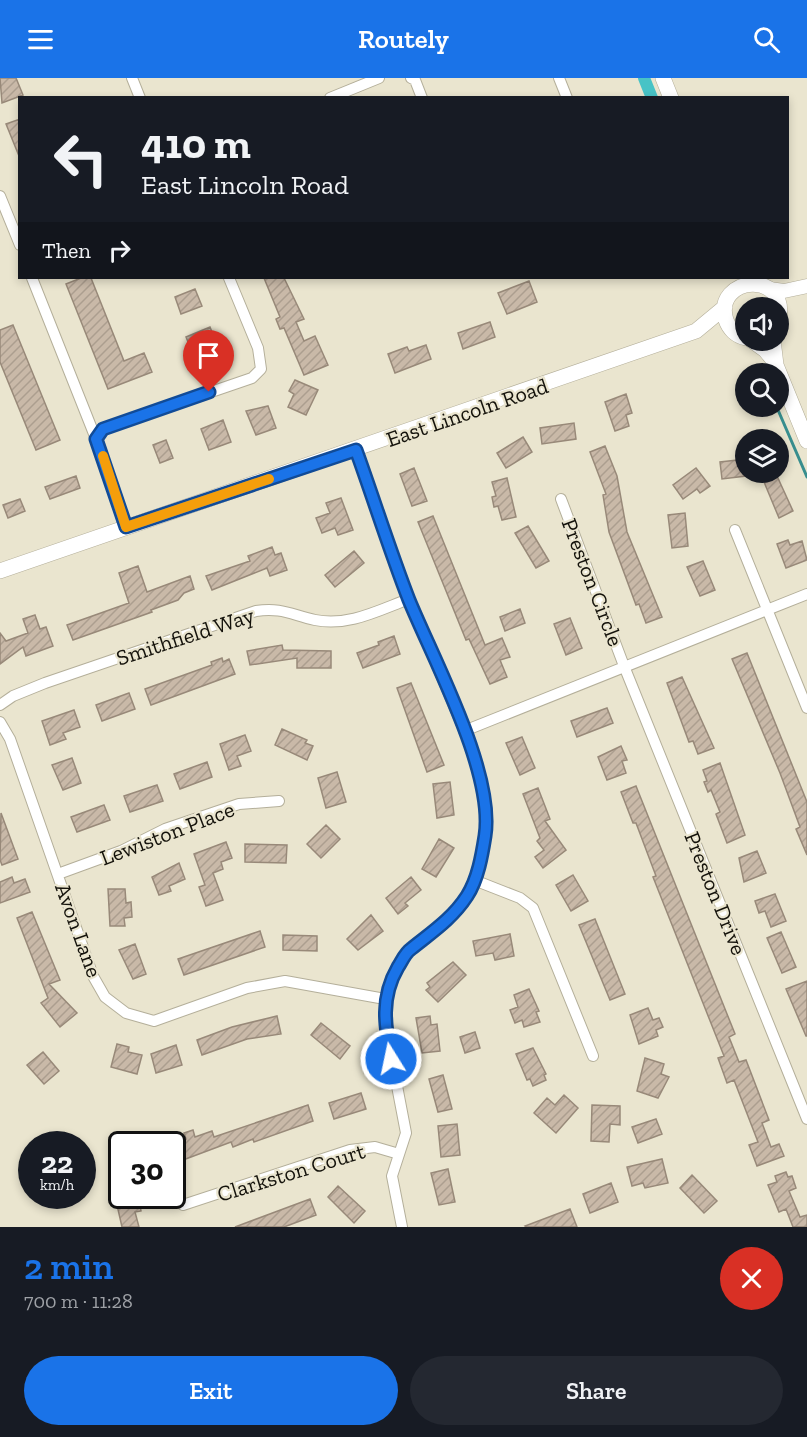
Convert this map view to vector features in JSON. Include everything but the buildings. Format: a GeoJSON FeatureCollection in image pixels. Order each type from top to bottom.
{"type":"FeatureCollection","features":[{"type":"Feature","properties":{"kind":"main road"},"geometry":{"type":"LineString","coordinates":[[663,78],[670,96]]}},
{"type":"Feature","properties":{"kind":"main road"},"geometry":{"type":"LineString","coordinates":[[733,279],[727,302],[726,321],[735,331]]}},
{"type":"Feature","properties":{"kind":"main road"},"geometry":{"type":"LineString","coordinates":[[759,284],[776,297]]}},
{"type":"Feature","properties":{"kind":"main road","name":"East Lincoln Road"},"geometry":{"type":"LineString","coordinates":[[696,331],[742,285],[759,284]]}},
{"type":"Feature","properties":{"kind":"main road","name":"East Lincoln Road"},"geometry":{"type":"LineString","coordinates":[[0,571],[696,331],[719,329],[735,334]]}},
{"type":"Feature","properties":{"kind":"main road"},"geometry":{"type":"LineString","coordinates":[[789,397],[807,441]]}},
{"type":"Feature","properties":{"kind":"street"},"geometry":{"type":"LineString","coordinates":[[132,78],[139,96]]}},
{"type":"Feature","properties":{"kind":"street"},"geometry":{"type":"LineString","coordinates":[[335,96],[379,78]]}},
{"type":"Feature","properties":{"kind":"street"},"geometry":{"type":"LineString","coordinates":[[411,78],[415,80],[421,96]]}},
{"type":"Feature","properties":{"kind":"street"},"geometry":{"type":"LineString","coordinates":[[559,78],[566,96]]}},
{"type":"Feature","properties":{"kind":"street"},"geometry":{"type":"LineString","coordinates":[[0,196],[18,241]]}},
{"type":"Feature","properties":{"kind":"street"},"geometry":{"type":"LineString","coordinates":[[0,228],[11,225]]}},
{"type":"Feature","properties":{"kind":"street"},"geometry":{"type":"LineString","coordinates":[[32,279],[96,439],[126,527]]}},
{"type":"Feature","properties":{"kind":"street"},"geometry":{"type":"LineString","coordinates":[[96,439],[103,429],[252,378],[261,369],[258,348],[230,279]]}},
{"type":"Feature","properties":{"kind":"street"},"geometry":{"type":"LineString","coordinates":[[759,284],[784,291],[805,287]]}},
{"type":"Feature","properties":{"kind":"street"},"geometry":{"type":"LineString","coordinates":[[789,303],[794,295],[805,287]]}},
{"type":"Feature","properties":{"kind":"street"},"geometry":{"type":"LineString","coordinates":[[356,450],[409,598],[475,756],[485,798],[486,832],[468,895],[443,925],[408,951],[392,979],[385,999],[384,1018],[406,1133],[392,1176],[402,1227]]}},
{"type":"Feature","properties":{"kind":"street","name":"Preston Circle"},"geometry":{"type":"LineString","coordinates":[[561,499],[624,666]]}},
{"type":"Feature","properties":{"kind":"street"},"geometry":{"type":"LineString","coordinates":[[735,530],[807,708]]}},
{"type":"Feature","properties":{"kind":"street"},"geometry":{"type":"LineString","coordinates":[[464,731],[807,594]]}},
{"type":"Feature","properties":{"kind":"street","name":"Smithfield Way"},"geometry":{"type":"LineString","coordinates":[[0,705],[13,696],[45,683],[256,611],[275,608],[317,621],[339,621],[362,617],[409,598]]}},
{"type":"Feature","properties":{"kind":"street","name":"Preston Drive"},"geometry":{"type":"LineString","coordinates":[[624,666],[807,1119]]}},
{"type":"Feature","properties":{"kind":"street","name":"Avon Lane"},"geometry":{"type":"LineString","coordinates":[[0,722],[10,739],[93,976],[105,997],[126,1013],[154,1021],[247,988],[285,981],[385,999]]}},
{"type":"Feature","properties":{"kind":"street","name":"Lewiston Place"},"geometry":{"type":"LineString","coordinates":[[58,874],[121,851],[165,829],[239,804],[279,801]]}},
{"type":"Feature","properties":{"kind":"street"},"geometry":{"type":"LineString","coordinates":[[474,880],[520,898],[533,908],[593,1056]]}},
{"type":"Feature","properties":{"kind":"street","name":"Clarkston Court"},"geometry":{"type":"LineString","coordinates":[[186,1204],[350,1150],[375,1147],[399,1155]]}},
{"type":"Feature","properties":{"kind":"waterway"},"geometry":{"type":"LineString","coordinates":[[644,78],[651,96]]}},
{"type":"Feature","properties":{"kind":"waterway"},"geometry":{"type":"LineString","coordinates":[[781,417],[807,477]]}},
{"type":"Feature","properties":{"kind":"slow traffic"},"geometry":{"type":"LineString","coordinates":[[103,456],[126,527],[269,479]]}},
{"type":"Feature","properties":{"kind":"route"},"geometry":{"type":"LineString","coordinates":[[209,392],[103,429],[96,439],[126,527],[356,450],[409,598],[475,756],[485,798],[486,832],[479,866],[468,895],[443,925],[408,951],[392,979],[385,999],[384,1018],[391,1059]]}}]}
